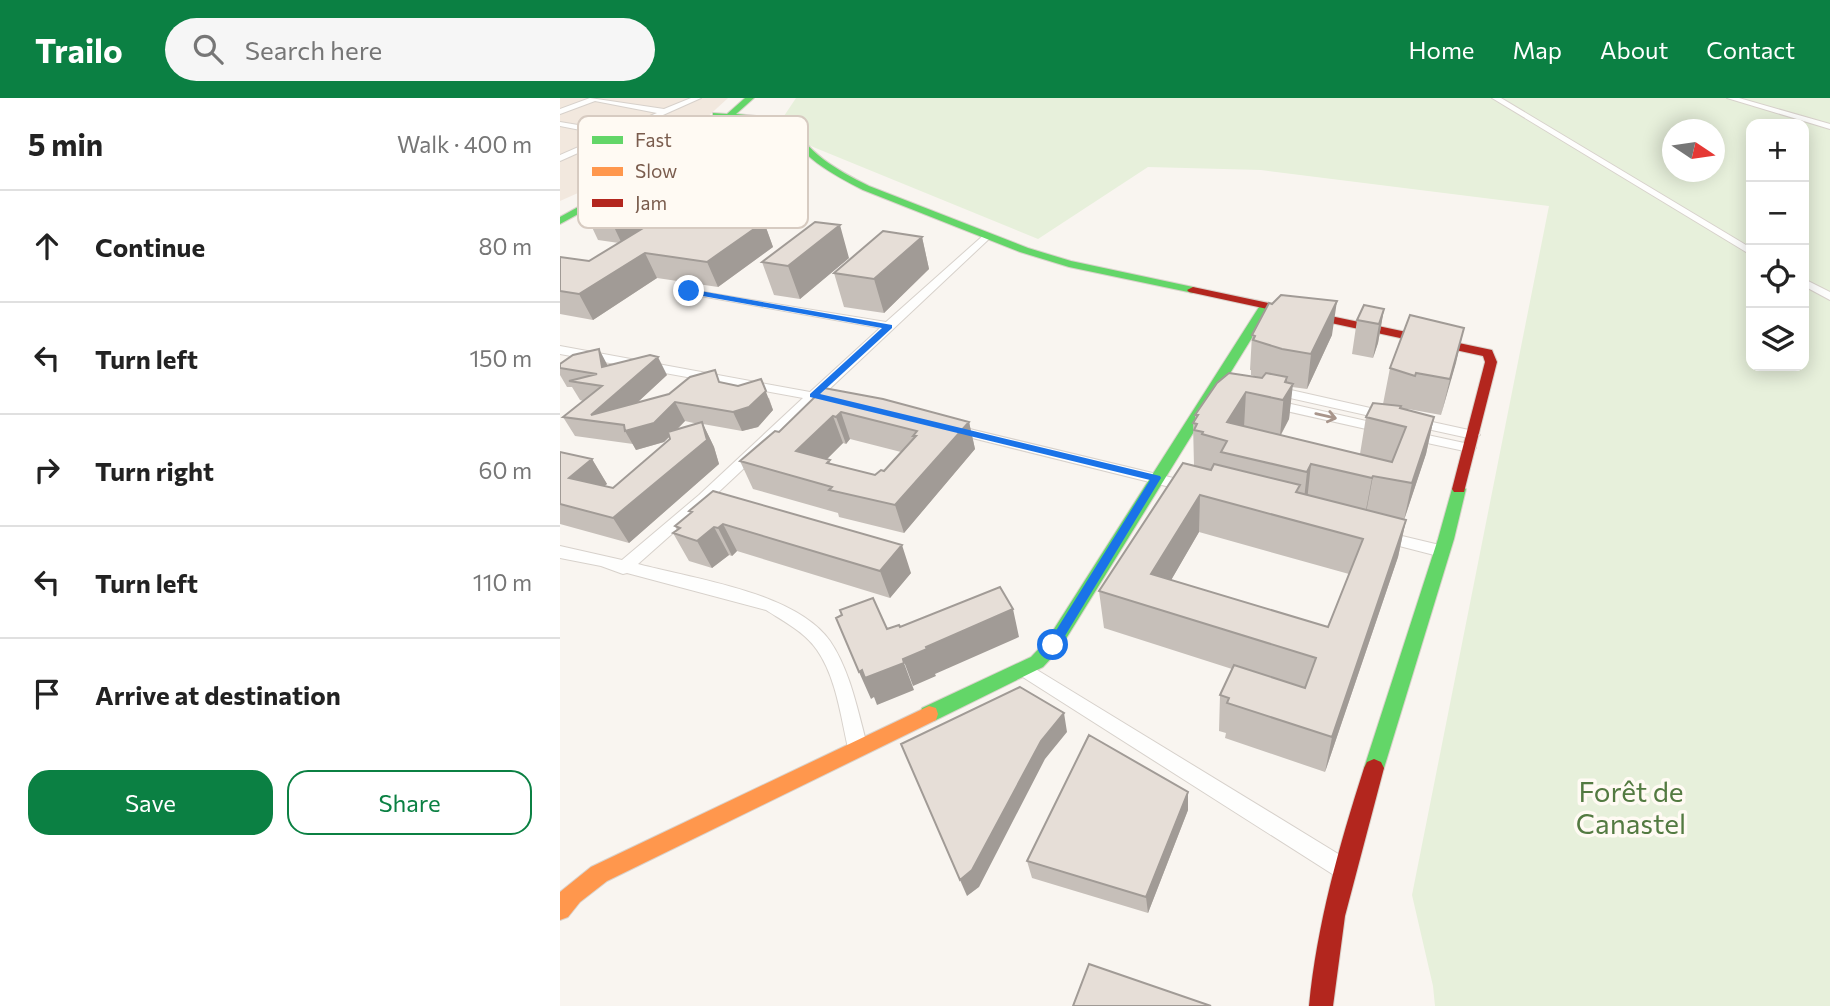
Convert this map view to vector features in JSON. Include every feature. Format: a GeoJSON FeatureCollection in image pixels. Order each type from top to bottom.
{"type":"FeatureCollection","features":[{"type":"Feature","properties":{"kind":"street"},"geometry":{"type":"LineString","coordinates":[[657,116],[697,98]]}},
{"type":"Feature","properties":{"kind":"street"},"geometry":{"type":"LineString","coordinates":[[724,115],[735,98]]}},
{"type":"Feature","properties":{"kind":"street"},"geometry":{"type":"LineString","coordinates":[[724,115],[750,98]]}},
{"type":"Feature","properties":{"kind":"street"},"geometry":{"type":"LineString","coordinates":[[1496,98],[1746,249]]}},
{"type":"Feature","properties":{"kind":"street"},"geometry":{"type":"LineString","coordinates":[[1731,98],[1830,127]]}},
{"type":"Feature","properties":{"kind":"street"},"geometry":{"type":"LineString","coordinates":[[560,113],[595,99],[666,112]]}},
{"type":"Feature","properties":{"kind":"street"},"geometry":{"type":"LineString","coordinates":[[724,115],[734,116]]}},
{"type":"Feature","properties":{"kind":"street"},"geometry":{"type":"LineString","coordinates":[[560,124],[578,127]]}},
{"type":"Feature","properties":{"kind":"street"},"geometry":{"type":"LineString","coordinates":[[560,158],[578,150]]}},
{"type":"Feature","properties":{"kind":"street"},"geometry":{"type":"LineString","coordinates":[[808,152],[844,177],[986,236],[1069,264],[1488,353],[1491,362],[1442,551],[1352,838],[1323,975],[1321,1006]]}},
{"type":"Feature","properties":{"kind":"street"},"geometry":{"type":"LineString","coordinates":[[560,211],[578,202]]}},
{"type":"Feature","properties":{"kind":"street"},"geometry":{"type":"LineString","coordinates":[[560,221],[578,211]]}},
{"type":"Feature","properties":{"kind":"street"},"geometry":{"type":"LineString","coordinates":[[623,568],[704,498],[986,236]]}},
{"type":"Feature","properties":{"kind":"street"},"geometry":{"type":"LineString","coordinates":[[1809,285],[1830,297]]}},
{"type":"Feature","properties":{"kind":"street"},"geometry":{"type":"LineString","coordinates":[[689,291],[889,327]]}},
{"type":"Feature","properties":{"kind":"street"},"geometry":{"type":"LineString","coordinates":[[560,909],[572,894],[598,874],[1037,662],[1053,645],[1156,478],[1222,386],[1265,307]]}},
{"type":"Feature","properties":{"kind":"street"},"geometry":{"type":"LineString","coordinates":[[560,350],[853,405]]}},
{"type":"Feature","properties":{"kind":"street"},"geometry":{"type":"LineString","coordinates":[[1254,393],[1471,442]]}},
{"type":"Feature","properties":{"kind":"street"},"geometry":{"type":"LineString","coordinates":[[945,427],[1208,491]]}},
{"type":"Feature","properties":{"kind":"street"},"geometry":{"type":"LineString","coordinates":[[1364,531],[1442,551]]}},
{"type":"Feature","properties":{"kind":"street"},"geometry":{"type":"LineString","coordinates":[[560,552],[601,560],[623,568],[771,605],[823,645],[840,683],[858,748]]}},
{"type":"Feature","properties":{"kind":"street"},"geometry":{"type":"LineString","coordinates":[[1024,669],[1345,870]]}},
{"type":"Feature","properties":{"kind":"shaded area"},"geometry":{"type":"Polygon","coordinates":[[[560,98],[728,98],[708,116],[578,116],[578,193],[560,201],[560,98]]]}},
{"type":"Feature","properties":{"kind":"green space","name":"Forêt de Canastel"},"geometry":{"type":"Polygon","coordinates":[[[796,98],[1830,98],[1830,1006],[1435,1006],[1412,895],[1549,206],[1261,170],[1148,167],[1038,239],[808,145],[808,116],[784,116],[796,98]]]}},
{"type":"Feature","properties":{"kind":"building"},"geometry":{"type":"Polygon","coordinates":[[[815,222],[840,225],[788,266],[762,262],[808,228],[815,222]]]}},
{"type":"Feature","properties":{"kind":"building"},"geometry":{"type":"Polygon","coordinates":[[[643,228],[755,228],[707,262],[645,253],[579,294],[560,291],[560,257],[589,261],[643,228]]]}},
{"type":"Feature","properties":{"kind":"building"},"geometry":{"type":"Polygon","coordinates":[[[883,231],[922,237],[874,279],[834,273],[883,231]]]}},
{"type":"Feature","properties":{"kind":"building"},"geometry":{"type":"Polygon","coordinates":[[[1281,295],[1337,301],[1311,354],[1253,340],[1255,336],[1252,335],[1269,303],[1272,304],[1281,295]]]}},
{"type":"Feature","properties":{"kind":"building"},"geometry":{"type":"Polygon","coordinates":[[[1364,305],[1384,309],[1379,324],[1357,320],[1364,305]]]}},
{"type":"Feature","properties":{"kind":"building"},"geometry":{"type":"Polygon","coordinates":[[[1410,315],[1464,328],[1450,379],[1416,373],[1415,376],[1390,368],[1410,315]]]}},
{"type":"Feature","properties":{"kind":"building"},"geometry":{"type":"Polygon","coordinates":[[[599,349],[602,367],[650,355],[658,357],[591,415],[669,394],[690,377],[715,370],[719,382],[738,386],[761,379],[766,391],[749,407],[733,412],[675,402],[654,423],[625,431],[624,425],[563,417],[602,386],[569,381],[597,374],[560,368],[560,364],[573,355],[599,349]]]}},
{"type":"Feature","properties":{"kind":"building"},"geometry":{"type":"Polygon","coordinates":[[[1229,373],[1262,378],[1266,373],[1287,377],[1285,382],[1293,384],[1283,400],[1246,392],[1227,422],[1392,462],[1406,427],[1366,417],[1373,403],[1401,406],[1400,408],[1434,417],[1412,483],[1373,476],[1372,478],[1311,464],[1307,472],[1221,452],[1227,441],[1194,430],[1197,424],[1193,423],[1198,415],[1195,415],[1217,383],[1229,373]]]}},
{"type":"Feature","properties":{"kind":"building"},"geometry":{"type":"Polygon","coordinates":[[[824,388],[883,399],[969,422],[895,505],[829,490],[832,487],[740,461],[775,431],[779,432],[824,388]],[[841,412],[836,417],[833,416],[796,451],[830,460],[827,463],[875,475],[881,470],[884,471],[916,436],[913,436],[917,431],[841,412]]]}},
{"type":"Feature","properties":{"kind":"building"},"geometry":{"type":"Polygon","coordinates":[[[702,422],[707,440],[613,518],[560,504],[560,452],[592,459],[569,478],[613,488],[670,439],[668,432],[702,422]]]}},
{"type":"Feature","properties":{"kind":"building"},"geometry":{"type":"Polygon","coordinates":[[[1183,463],[1211,470],[1214,464],[1300,485],[1296,492],[1406,520],[1332,737],[1227,703],[1229,698],[1220,695],[1234,665],[1305,688],[1316,658],[1099,591],[1183,463]],[[1200,495],[1151,574],[1328,627],[1363,539],[1200,495]]]}},
{"type":"Feature","properties":{"kind":"building"},"geometry":{"type":"Polygon","coordinates":[[[713,491],[902,545],[880,571],[723,524],[718,528],[714,527],[697,541],[673,533],[680,528],[675,526],[692,512],[689,511],[713,491]]]}},
{"type":"Feature","properties":{"kind":"building"},"geometry":{"type":"Polygon","coordinates":[[[1000,587],[1013,609],[926,647],[927,649],[903,659],[904,663],[865,678],[862,670],[859,672],[836,618],[842,615],[840,610],[873,598],[887,629],[899,625],[900,627],[1000,587]]]}},
{"type":"Feature","properties":{"kind":"building"},"geometry":{"type":"Polygon","coordinates":[[[1020,687],[1064,713],[1041,741],[972,870],[960,880],[901,744],[1020,687]]]}},
{"type":"Feature","properties":{"kind":"building"},"geometry":{"type":"Polygon","coordinates":[[[1089,735],[1188,792],[1146,897],[1027,861],[1089,735]]]}},
{"type":"Feature","properties":{"kind":"building"},"geometry":{"type":"Polygon","coordinates":[[[1089,964],[1211,1006],[1073,1006],[1089,964]]]}},
{"type":"Feature","properties":{"kind":"traffic: fast"},"geometry":{"type":"LineString","coordinates":[[729,116],[750,98]]}},
{"type":"Feature","properties":{"kind":"traffic: fast"},"geometry":{"type":"LineString","coordinates":[[716,115],[728,116]]}},
{"type":"Feature","properties":{"kind":"traffic: fast"},"geometry":{"type":"LineString","coordinates":[[808,152],[844,177],[866,188],[1024,250],[1069,264],[1193,290]]}},
{"type":"Feature","properties":{"kind":"traffic: fast"},"geometry":{"type":"LineString","coordinates":[[560,221],[578,211]]}},
{"type":"Feature","properties":{"kind":"traffic: fast"},"geometry":{"type":"LineString","coordinates":[[929,714],[1037,662],[1053,645],[1265,307]]}},
{"type":"Feature","properties":{"kind":"traffic: fast"},"geometry":{"type":"LineString","coordinates":[[1374,768],[1446,539],[1459,489]]}},
{"type":"Feature","properties":{"kind":"traffic: slow"},"geometry":{"type":"LineString","coordinates":[[560,909],[572,894],[599,874],[929,714]]}},
{"type":"Feature","properties":{"kind":"traffic: jam"},"geometry":{"type":"LineString","coordinates":[[1193,290],[1488,353],[1491,362],[1459,489]]}},
{"type":"Feature","properties":{"kind":"traffic: jam"},"geometry":{"type":"LineString","coordinates":[[1321,1006],[1334,916],[1348,856],[1374,768]]}},
{"type":"Feature","properties":{"kind":"route"},"geometry":{"type":"LineString","coordinates":[[689,291],[889,327],[813,396],[1156,478],[1053,645]]}}]}
